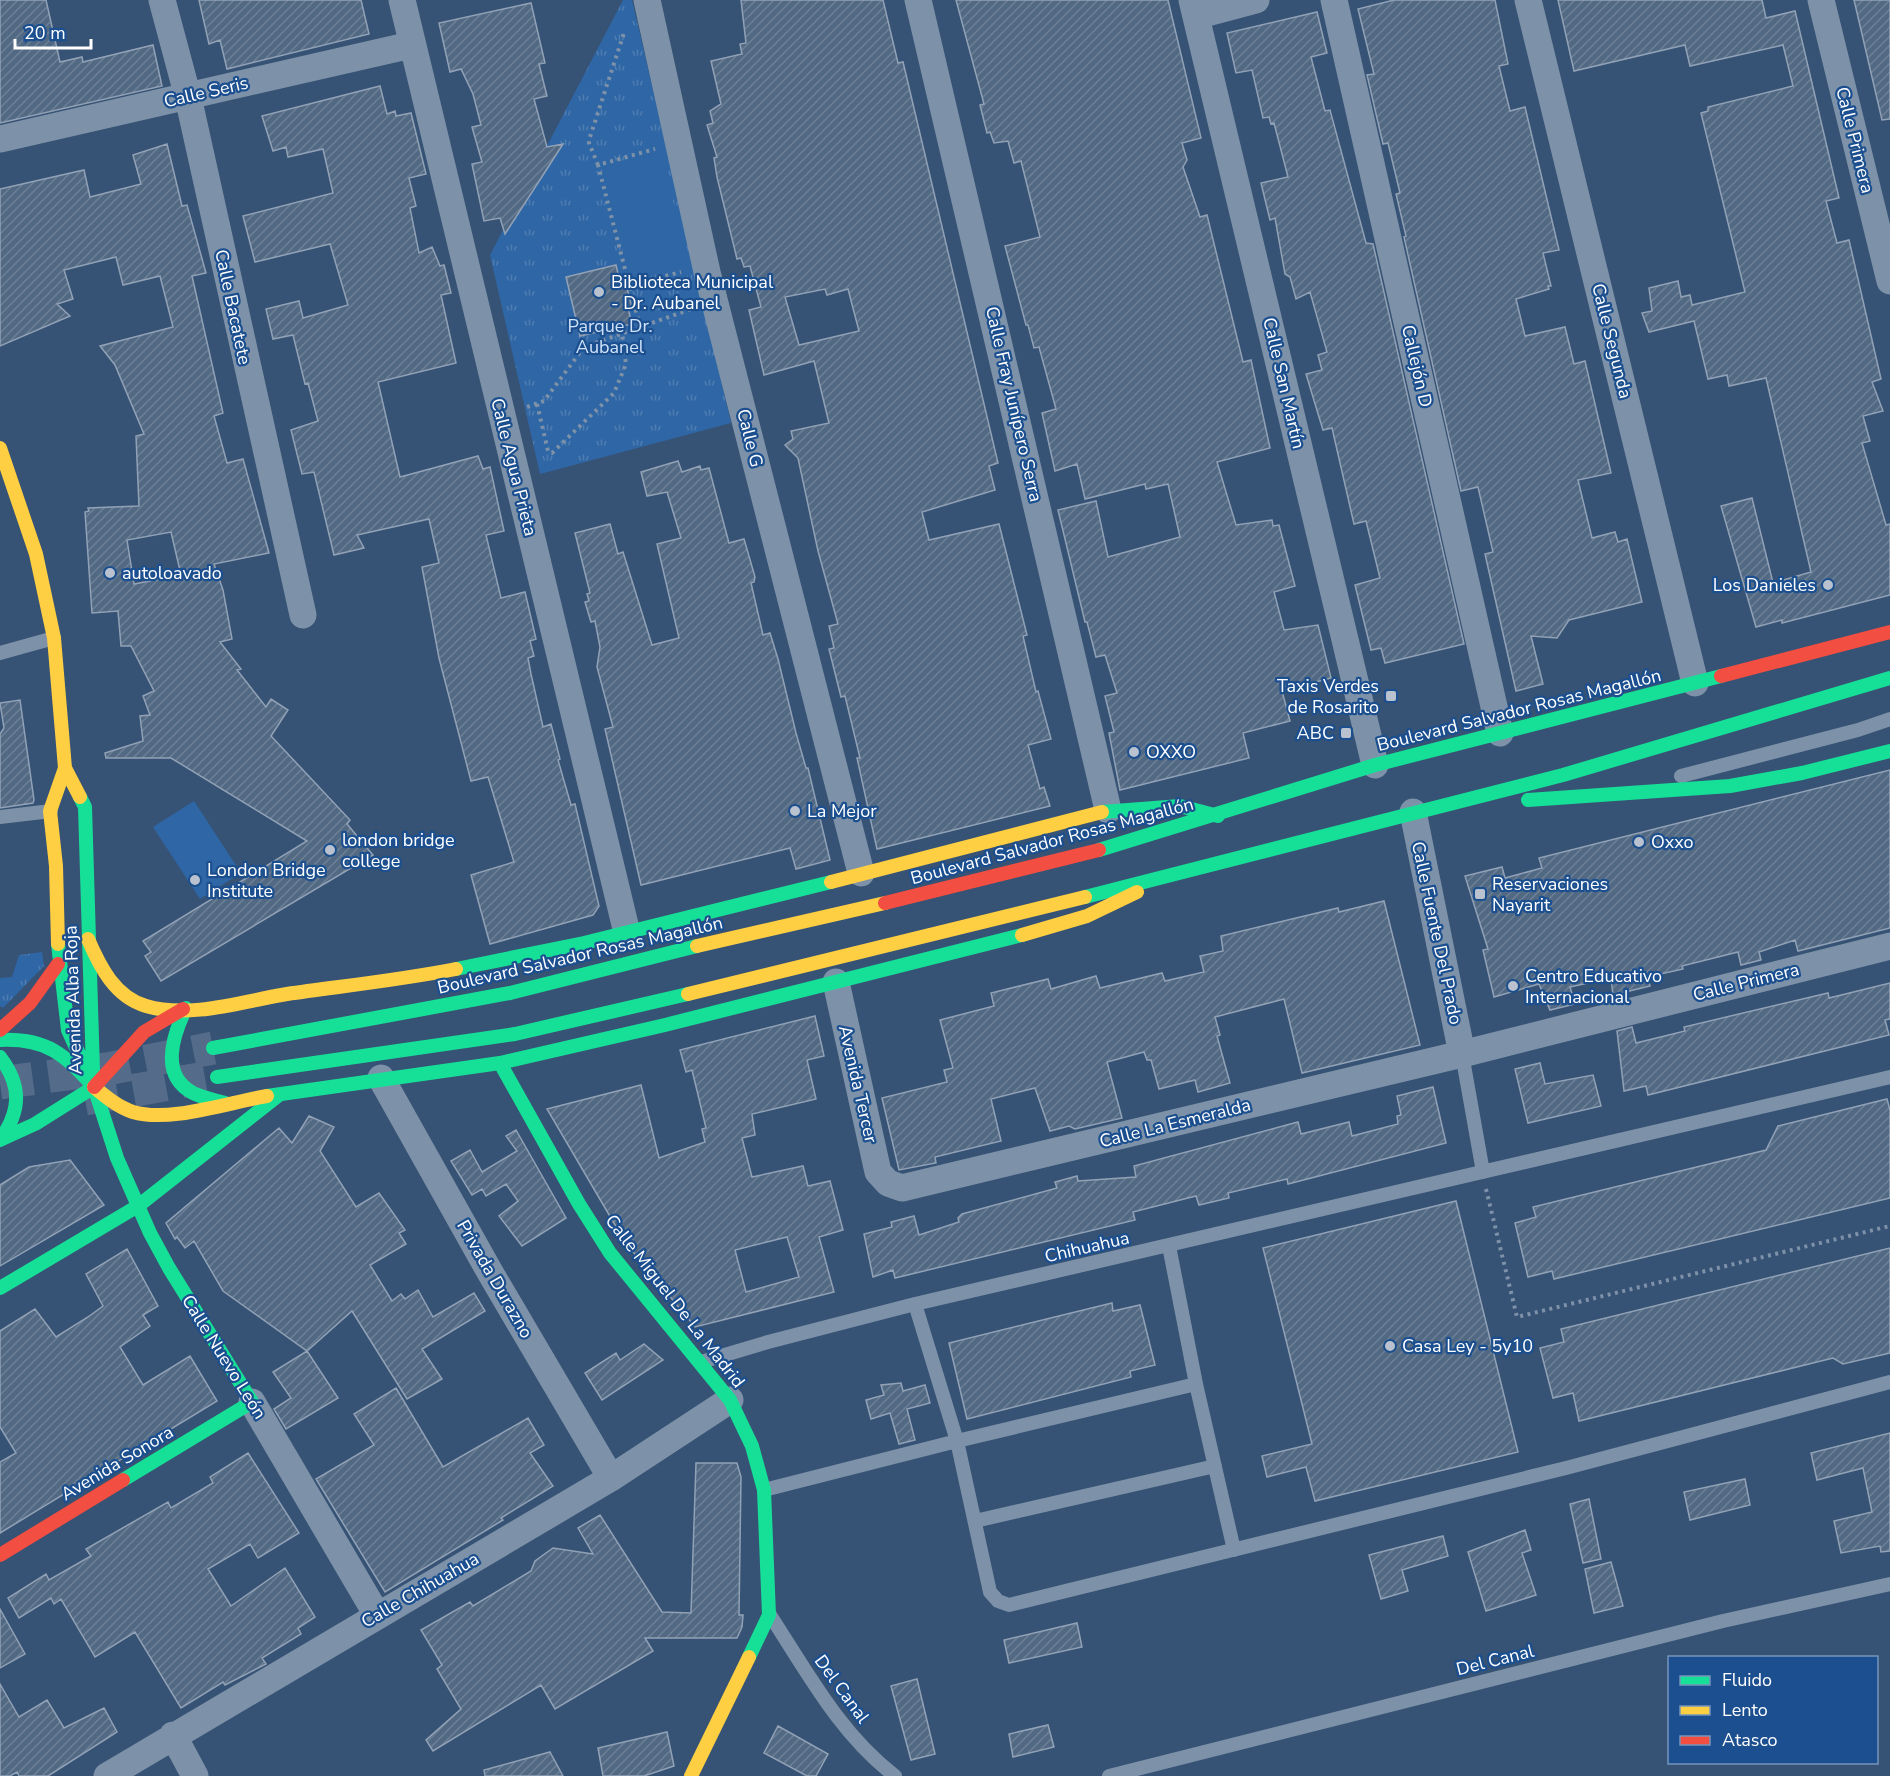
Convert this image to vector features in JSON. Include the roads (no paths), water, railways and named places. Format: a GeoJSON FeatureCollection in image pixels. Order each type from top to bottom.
{"type":"FeatureCollection","features":[{"type":"Feature","properties":{"kind":"main road","name":"Avenida Alba Roja"},"geometry":{"type":"LineString","coordinates":[[0,448],[36,555],[54,639],[65,768],[86,807],[94,1088]]}},
{"type":"Feature","properties":{"kind":"main road","name":"Boulevard Salvador Rosas Magallón"},"geometry":{"type":"LineString","coordinates":[[213,1048],[510,993],[1123,844],[1375,765],[1890,632]]}},
{"type":"Feature","properties":{"kind":"main road"},"geometry":{"type":"LineString","coordinates":[[217,1077],[515,1034],[1174,875],[1563,775],[1890,678]]}},
{"type":"Feature","properties":{"kind":"main road"},"geometry":{"type":"LineString","coordinates":[[1442,805],[1730,786],[1802,773],[1890,751]]}},
{"type":"Feature","properties":{"kind":"main road","name":"Avenida Alba Roja"},"geometry":{"type":"LineString","coordinates":[[65,768],[50,811],[56,866],[58,964],[68,1030],[94,1088]]}},
{"type":"Feature","properties":{"kind":"main road"},"geometry":{"type":"LineString","coordinates":[[88,939],[107,977],[125,995],[146,1006],[186,1008],[408,978],[627,933],[1108,810],[1180,806],[1218,816]]}},
{"type":"Feature","properties":{"kind":"main road"},"geometry":{"type":"LineString","coordinates":[[0,1040],[30,1039],[49,1044],[67,1057],[94,1088],[112,1102],[134,1112],[156,1115],[189,1112],[225,1103],[381,1078],[500,1063],[665,1025],[1064,924],[1087,916],[1174,875]]}},
{"type":"Feature","properties":{"kind":"main road"},"geometry":{"type":"LineString","coordinates":[[0,1030],[30,1003],[58,964]]}},
{"type":"Feature","properties":{"kind":"main road"},"geometry":{"type":"LineString","coordinates":[[0,1140],[35,1124],[94,1088],[127,1046],[148,1026],[186,1008]]}},
{"type":"Feature","properties":{"kind":"main road"},"geometry":{"type":"LineString","coordinates":[[186,1008],[173,1035],[171,1048],[178,1080],[192,1092],[225,1103]]}},
{"type":"Feature","properties":{"kind":"main road"},"geometry":{"type":"LineString","coordinates":[[0,1057],[13,1073],[19,1092],[18,1108],[10,1127],[0,1140]]}},
{"type":"Feature","properties":{"kind":"main road","name":"Calle Miguel De La Madrid"},"geometry":{"type":"LineString","coordinates":[[500,1063],[579,1204],[610,1253],[656,1313],[701,1362],[730,1400],[752,1446],[764,1490],[769,1615],[749,1663],[691,1776]]}},
{"type":"Feature","properties":{"kind":"main road","name":"Calle Nuevo León"},"geometry":{"type":"LineString","coordinates":[[94,1088],[104,1125],[138,1206],[169,1268],[252,1402]]}},
{"type":"Feature","properties":{"kind":"main road"},"geometry":{"type":"LineString","coordinates":[[0,1288],[138,1206],[279,1095]]}},
{"type":"Feature","properties":{"kind":"main road","name":"Avenida Sonora"},"geometry":{"type":"LineString","coordinates":[[0,1555],[252,1402]]}},
{"type":"Feature","properties":{"kind":"street","name":"Calle Bacatete"},"geometry":{"type":"LineString","coordinates":[[162,0],[188,97],[303,615]]}},
{"type":"Feature","properties":{"kind":"street","name":"Calle Agua Prieta"},"geometry":{"type":"LineString","coordinates":[[402,0],[411,45],[627,933]]}},
{"type":"Feature","properties":{"kind":"street","name":"Calle G"},"geometry":{"type":"LineString","coordinates":[[647,0],[702,305],[861,873]]}},
{"type":"Feature","properties":{"kind":"street","name":"Calle Fray Junípero Serra"},"geometry":{"type":"LineString","coordinates":[[918,0],[1108,810]]}},
{"type":"Feature","properties":{"kind":"street"},"geometry":{"type":"LineString","coordinates":[[1194,8],[1256,0]]}},
{"type":"Feature","properties":{"kind":"street","name":"Callejón D"},"geometry":{"type":"LineString","coordinates":[[1334,0],[1500,733]]}},
{"type":"Feature","properties":{"kind":"street","name":"Calle Segunda"},"geometry":{"type":"LineString","coordinates":[[1528,0],[1695,683]]}},
{"type":"Feature","properties":{"kind":"street","name":"Calle Primera"},"geometry":{"type":"LineString","coordinates":[[1821,0],[1886,245],[1890,281]]}},
{"type":"Feature","properties":{"kind":"street","name":"Calle San Martín"},"geometry":{"type":"LineString","coordinates":[[1194,8],[1375,765]]}},
{"type":"Feature","properties":{"kind":"street","name":"Calle Seris"},"geometry":{"type":"LineString","coordinates":[[0,139],[411,45]]}},
{"type":"Feature","properties":{"kind":"street","name":"Calle Fuente Del Prado"},"geometry":{"type":"LineString","coordinates":[[1413,812],[1462,1054]]}},
{"type":"Feature","properties":{"kind":"street","name":"Calle Primera"},"geometry":{"type":"LineString","coordinates":[[1462,1054],[1890,946]]}},
{"type":"Feature","properties":{"kind":"street","name":"Avenida Tercer"},"geometry":{"type":"LineString","coordinates":[[836,982],[878,1172],[888,1183]]}},
{"type":"Feature","properties":{"kind":"street","name":"Calle La Esmeralda"},"geometry":{"type":"LineString","coordinates":[[888,1183],[902,1188],[1462,1054]]}},
{"type":"Feature","properties":{"kind":"street","name":"Privada Durazno"},"geometry":{"type":"LineString","coordinates":[[381,1078],[491,1274],[611,1478]]}},
{"type":"Feature","properties":{"kind":"street","name":"Calle Chihuahua"},"geometry":{"type":"LineString","coordinates":[[107,1776],[611,1478],[730,1400]]}},
{"type":"Feature","properties":{"kind":"street","name":"Calle Nuevo León"},"geometry":{"type":"LineString","coordinates":[[252,1402],[377,1615]]}},
{"type":"Feature","properties":{"kind":"street"},"geometry":{"type":"LineString","coordinates":[[173,1736],[195,1776]]}},
{"type":"Feature","properties":{"kind":"lane"},"geometry":{"type":"LineString","coordinates":[[0,653],[54,639]]}},
{"type":"Feature","properties":{"kind":"lane"},"geometry":{"type":"LineString","coordinates":[[1612,794],[1858,730],[1890,719]]}},
{"type":"Feature","properties":{"kind":"lane"},"geometry":{"type":"LineString","coordinates":[[0,817],[86,807]]}},
{"type":"Feature","properties":{"kind":"lane"},"geometry":{"type":"LineString","coordinates":[[1462,1054],[1483,1172]]}},
{"type":"Feature","properties":{"kind":"lane","name":"Chihuahua"},"geometry":{"type":"LineString","coordinates":[[701,1362],[915,1304],[1890,1077]]}},
{"type":"Feature","properties":{"kind":"lane"},"geometry":{"type":"LineString","coordinates":[[1169,1246],[1196,1384],[1234,1550]]}},
{"type":"Feature","properties":{"kind":"lane"},"geometry":{"type":"LineString","coordinates":[[915,1304],[957,1441],[990,1592],[998,1601],[1009,1605],[1566,1468],[1890,1382]]}},
{"type":"Feature","properties":{"kind":"lane"},"geometry":{"type":"LineString","coordinates":[[764,1490],[1196,1384]]}},
{"type":"Feature","properties":{"kind":"lane"},"geometry":{"type":"LineString","coordinates":[[975,1521],[1215,1466]]}},
{"type":"Feature","properties":{"kind":"lane","name":"Del Canal"},"geometry":{"type":"LineString","coordinates":[[1109,1776],[1723,1621],[1890,1584]]}},
{"type":"Feature","properties":{"kind":"lane","name":"Del Canal"},"geometry":{"type":"LineString","coordinates":[[769,1615],[836,1717],[876,1762],[895,1776]]}},
{"type":"Feature","properties":{"kind":"tunnel"},"geometry":{"type":"LineString","coordinates":[[0,1083],[112,1068],[213,1048]]}},
{"type":"Feature","properties":{"kind":"tunnel"},"geometry":{"type":"LineString","coordinates":[[85,1099],[205,1078]]}},
{"type":"Feature","properties":{"kind":"place","name":"Biblioteca Municipal - Dr. Aubanel"},"geometry":{"type":"Point","coordinates":[599,292]}},
{"type":"Feature","properties":{"kind":"place","name":"autoloavado"},"geometry":{"type":"Point","coordinates":[110,573]}},
{"type":"Feature","properties":{"kind":"place","name":"Los Danieles"},"geometry":{"type":"Point","coordinates":[1828,585]}},
{"type":"Feature","properties":{"kind":"place","name":"Taxis Verdes de Rosarito"},"geometry":{"type":"Point","coordinates":[1391,696]}},
{"type":"Feature","properties":{"kind":"place","name":"ABC"},"geometry":{"type":"Point","coordinates":[1346,733]}},
{"type":"Feature","properties":{"kind":"place","name":"OXXO"},"geometry":{"type":"Point","coordinates":[1134,752]}},
{"type":"Feature","properties":{"kind":"place","name":"La Mejor"},"geometry":{"type":"Point","coordinates":[795,811]}},
{"type":"Feature","properties":{"kind":"place","name":"Oxxo"},"geometry":{"type":"Point","coordinates":[1639,842]}},
{"type":"Feature","properties":{"kind":"place","name":"london bridge college"},"geometry":{"type":"Point","coordinates":[330,850]}},
{"type":"Feature","properties":{"kind":"place","name":"London Bridge Institute"},"geometry":{"type":"Point","coordinates":[195,880]}},
{"type":"Feature","properties":{"kind":"place","name":"Reservaciones Nayarit"},"geometry":{"type":"Point","coordinates":[1480,894]}},
{"type":"Feature","properties":{"kind":"place","name":"Centro Educativo Internacional"},"geometry":{"type":"Point","coordinates":[1513,986]}},
{"type":"Feature","properties":{"kind":"place","name":"Casa Ley - 5y10"},"geometry":{"type":"Point","coordinates":[1390,1346]}},
{"type":"Feature","properties":{"kind":"park label","name":"Parque Dr. Aubanel"},"geometry":{"type":"Point","coordinates":[610,336]}}]}
